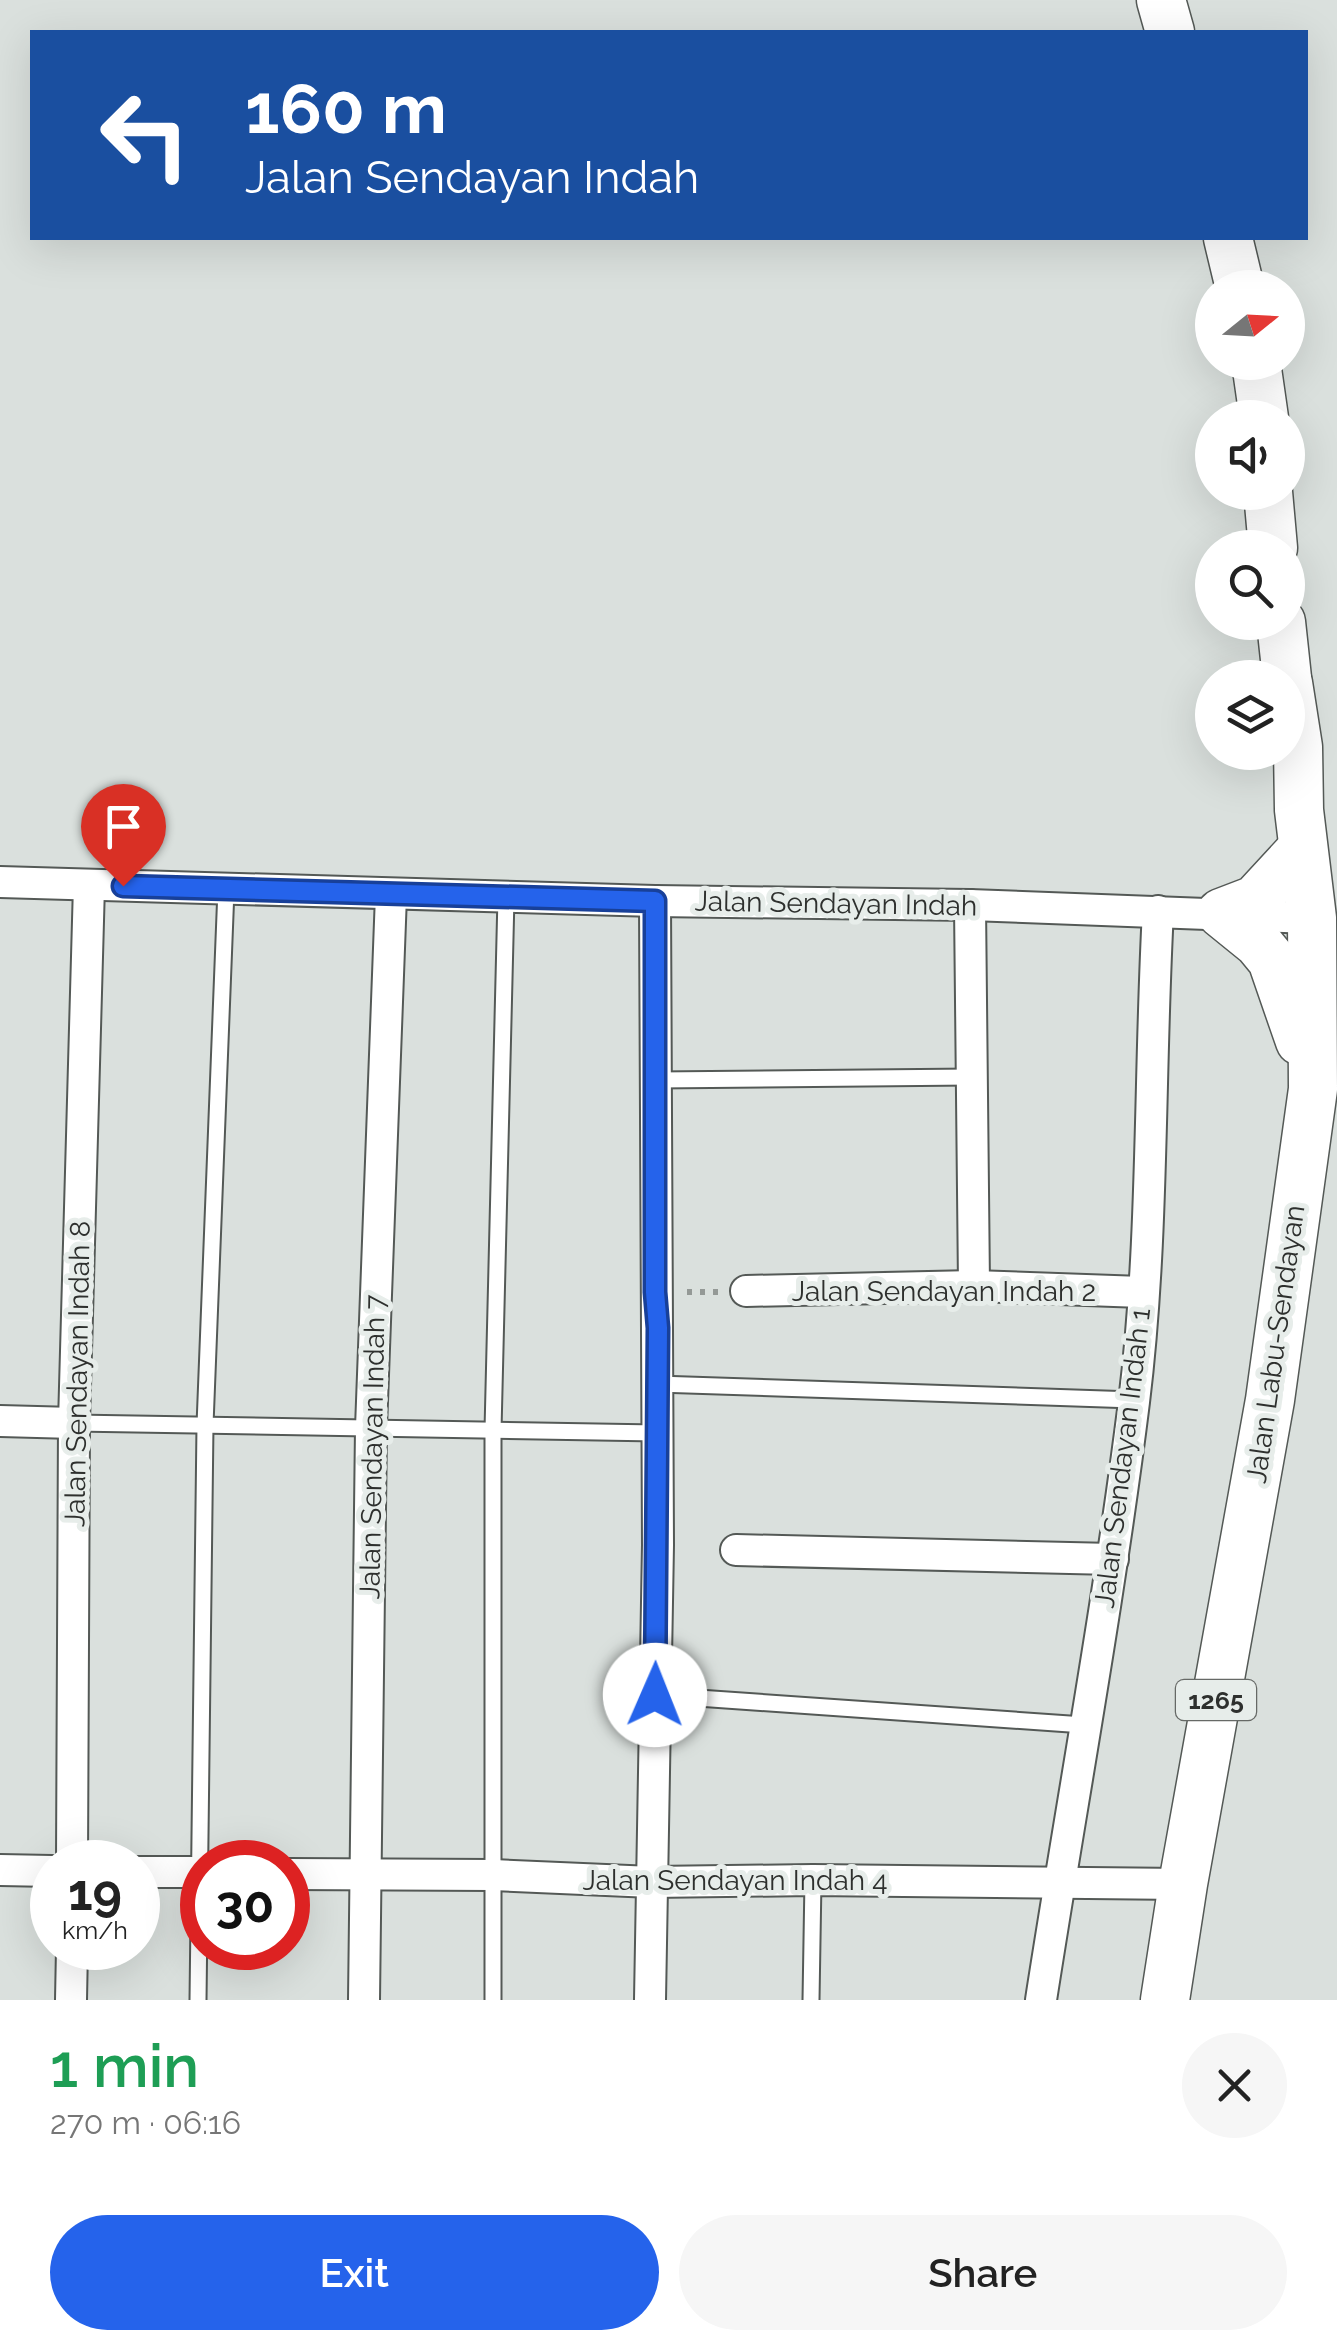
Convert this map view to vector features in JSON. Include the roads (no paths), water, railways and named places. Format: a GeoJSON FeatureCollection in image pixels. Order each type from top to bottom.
{"type":"FeatureCollection","features":[{"type":"Feature","properties":{"kind":"main road"},"geometry":{"type":"LineString","coordinates":[[1160,0],[1169,30]]}},
{"type":"Feature","properties":{"kind":"main road"},"geometry":{"type":"LineString","coordinates":[[1228,240],[1236,270]]}},
{"type":"Feature","properties":{"kind":"main road","name":"Jalan Labu-Sendayan"},"geometry":{"type":"LineString","coordinates":[[1165,2000],[1182,1884],[1270,1400],[1313,1089],[1312,918],[1299,770]]}},
{"type":"Feature","properties":{"kind":"main road"},"geometry":{"type":"LineString","coordinates":[[1221,913],[1255,900],[1303,848]]}},
{"type":"Feature","properties":{"kind":"main road"},"geometry":{"type":"LineString","coordinates":[[1221,913],[1258,943],[1272,960],[1313,1089]]}},
{"type":"Feature","properties":{"kind":"street","name":"Jalan Sendayan Indah"},"geometry":{"type":"LineString","coordinates":[[0,882],[391,895],[970,905],[1312,918]]}},
{"type":"Feature","properties":{"kind":"street","name":"Jalan Sendayan Indah 8"},"geometry":{"type":"LineString","coordinates":[[72,1840],[74,1423],[89,885]]}},
{"type":"Feature","properties":{"kind":"street","name":"Jalan Sendayan Indah 7"},"geometry":{"type":"LineString","coordinates":[[364,2000],[371,1428],[391,895]]}},
{"type":"Feature","properties":{"kind":"street"},"geometry":{"type":"LineString","coordinates":[[650,2000],[657,1433],[655,901]]}},
{"type":"Feature","properties":{"kind":"street"},"geometry":{"type":"LineString","coordinates":[[970,905],[974,1286]]}},
{"type":"Feature","properties":{"kind":"street","name":"Jalan Sendayan Indah 1"},"geometry":{"type":"LineString","coordinates":[[1041,2000],[1113,1559],[1134,1400],[1150,1225],[1150,1052],[1158,911]]}},
{"type":"Feature","properties":{"kind":"street","name":"Jalan Sendayan Indah 2"},"geometry":{"type":"LineString","coordinates":[[746,1292],[974,1286],[1142,1292]]}},
{"type":"Feature","properties":{"kind":"street"},"geometry":{"type":"LineString","coordinates":[[0,1421],[74,1423]]}},
{"type":"Feature","properties":{"kind":"street"},"geometry":{"type":"LineString","coordinates":[[736,1550],[1113,1559]]}},
{"type":"Feature","properties":{"kind":"street"},"geometry":{"type":"LineString","coordinates":[[0,1870],[30,1871]]}},
{"type":"Feature","properties":{"kind":"street","name":"Jalan Sendayan Indah 4"},"geometry":{"type":"LineString","coordinates":[[310,1875],[493,1875],[652,1882],[1182,1884]]}},
{"type":"Feature","properties":{"kind":"street"},"geometry":{"type":"LineString","coordinates":[[71,2000],[72,1970]]}},
{"type":"Feature","properties":{"kind":"lane"},"geometry":{"type":"LineString","coordinates":[[200,1840],[205,1425],[226,889]]}},
{"type":"Feature","properties":{"kind":"lane"},"geometry":{"type":"LineString","coordinates":[[493,2000],[493,1430],[506,897]]}},
{"type":"Feature","properties":{"kind":"lane"},"geometry":{"type":"LineString","coordinates":[[657,1080],[972,1077]]}},
{"type":"Feature","properties":{"kind":"lane"},"geometry":{"type":"LineString","coordinates":[[657,1384],[1134,1400]]}},
{"type":"Feature","properties":{"kind":"lane"},"geometry":{"type":"LineString","coordinates":[[74,1423],[657,1433]]}},
{"type":"Feature","properties":{"kind":"lane"},"geometry":{"type":"LineString","coordinates":[[655,1695],[1084,1725]]}},
{"type":"Feature","properties":{"kind":"lane"},"geometry":{"type":"LineString","coordinates":[[812,1880],[812,2000]]}},
{"type":"Feature","properties":{"kind":"lane"},"geometry":{"type":"LineString","coordinates":[[198,1970],[198,2000]]}}]}
